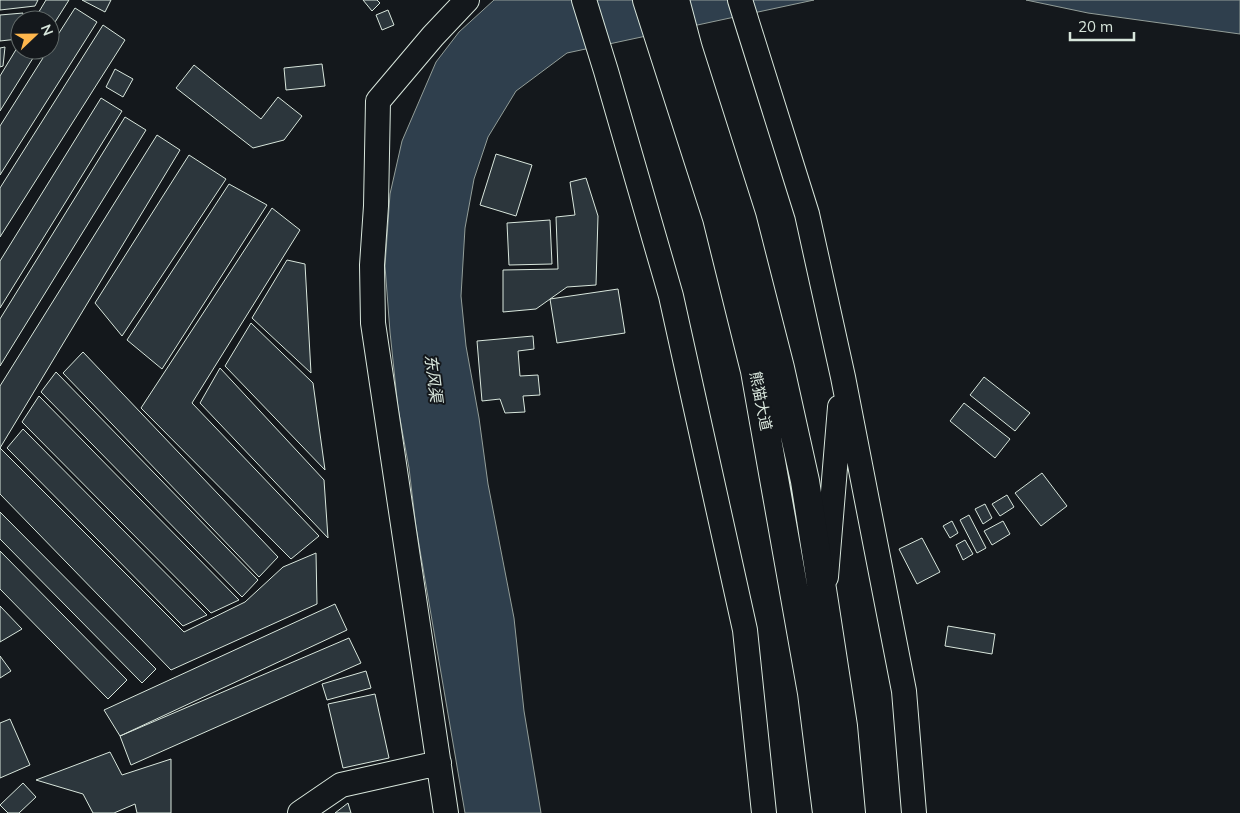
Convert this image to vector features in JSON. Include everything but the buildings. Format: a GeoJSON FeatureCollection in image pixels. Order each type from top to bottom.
{"type":"FeatureCollection","features":[{"type":"Feature","properties":{"kind":"main road","name":"熊猫大道"},"geometry":{"type":"LineString","coordinates":[[647,0],[676,50],[742,219],[780,368],[805,481],[843,726],[851,813]]}},
{"type":"Feature","properties":{"kind":"main road","name":"熊猫大道"},"geometry":{"type":"LineString","coordinates":[[675,0],[676,50],[756,371],[810,684],[826,813]]}},
{"type":"Feature","properties":{"kind":"street"},"geometry":{"type":"LineString","coordinates":[[446,813],[373,323],[372,265],[376,206],[378,101],[433,36],[467,0]]}},
{"type":"Feature","properties":{"kind":"street"},"geometry":{"type":"LineString","coordinates":[[584,0],[671,296],[745,630],[764,813]]}},
{"type":"Feature","properties":{"kind":"street"},"geometry":{"type":"LineString","coordinates":[[740,0],[807,214],[843,377],[904,690],[914,813]]}},
{"type":"Feature","properties":{"kind":"street"},"geometry":{"type":"LineString","coordinates":[[824,602],[843,377]]}},
{"type":"Feature","properties":{"kind":"street"},"geometry":{"type":"LineString","coordinates":[[300,813],[341,785],[438,763]]}},
{"type":"Feature","properties":{"kind":"water","name":"东风渠"},"geometry":{"type":"Polygon","coordinates":[[[494,0],[814,0],[567,53],[516,91],[488,137],[474,179],[465,228],[461,296],[466,346],[479,418],[488,484],[514,618],[524,711],[541,813],[465,813],[416,527],[409,468],[398,408],[385,266],[390,194],[402,141],[436,62],[459,32],[494,0]]]}},
{"type":"Feature","properties":{"kind":"water"},"geometry":{"type":"Polygon","coordinates":[[[1026,0],[1240,0],[1240,34],[1088,13],[1026,0]]]}}]}
